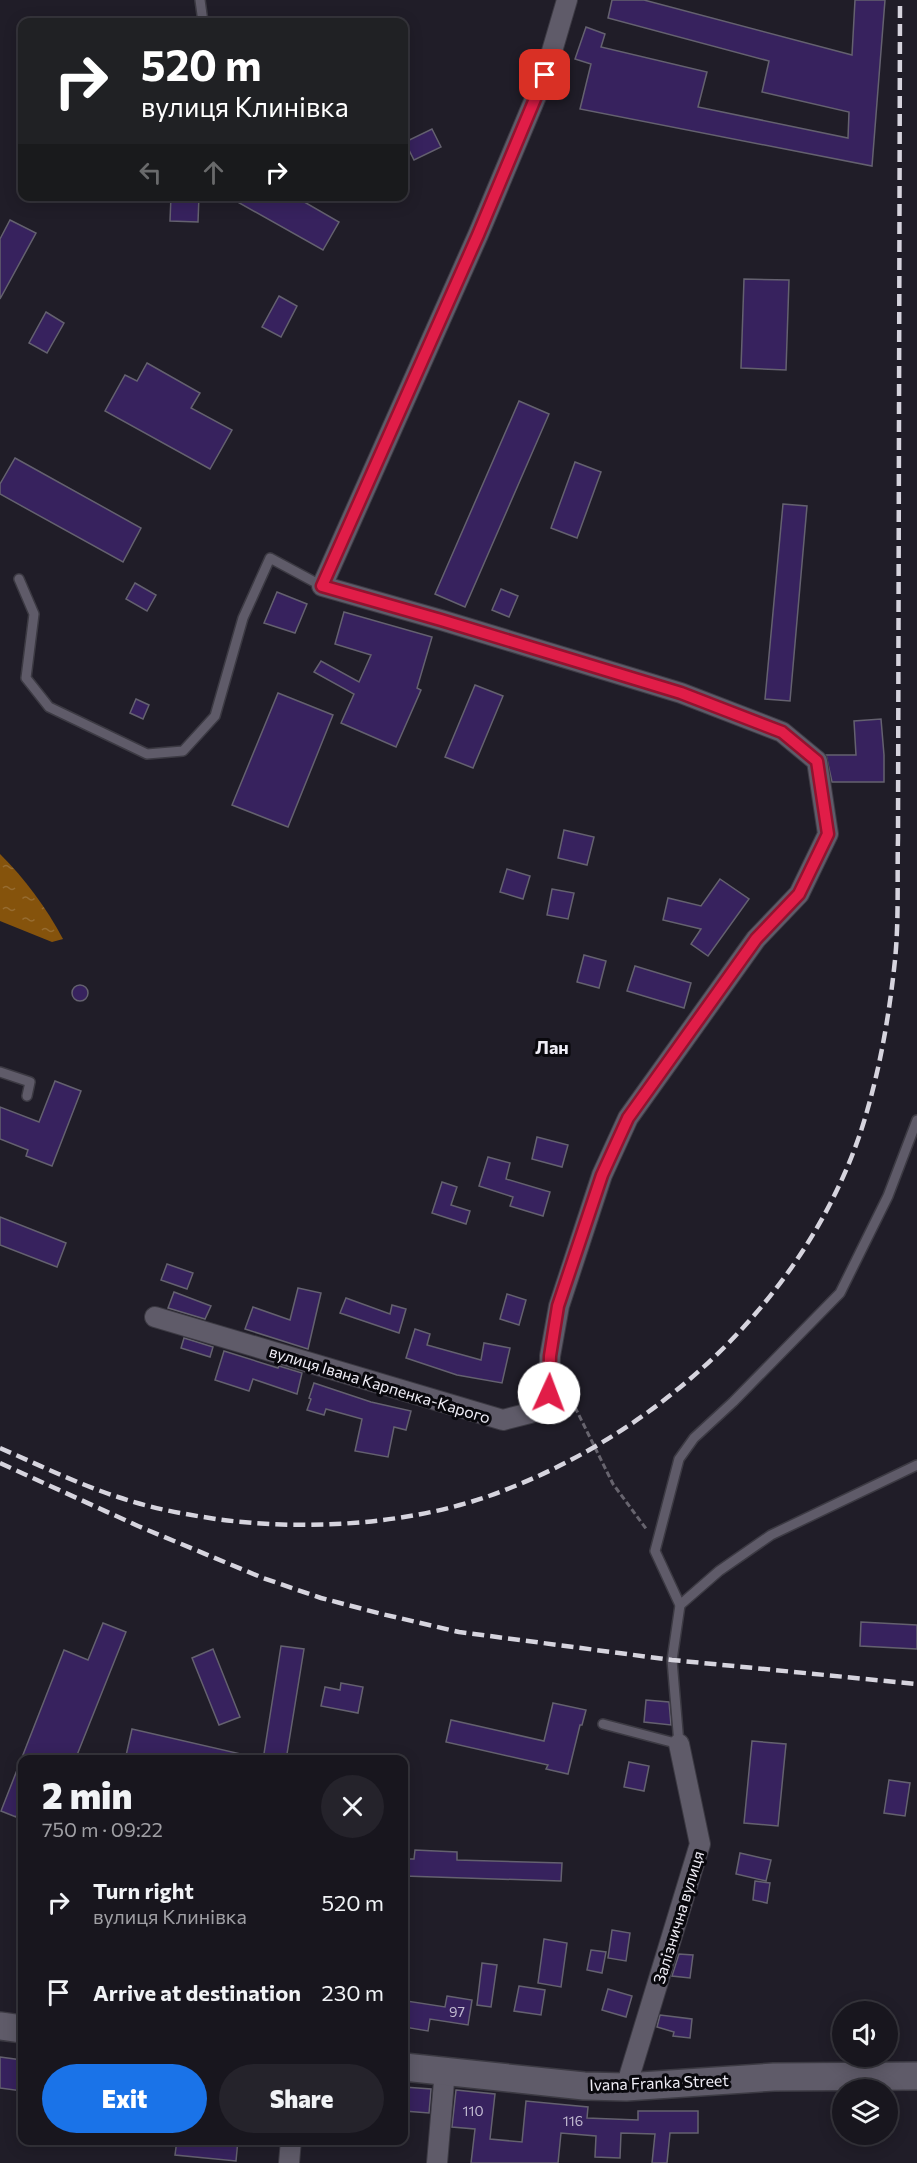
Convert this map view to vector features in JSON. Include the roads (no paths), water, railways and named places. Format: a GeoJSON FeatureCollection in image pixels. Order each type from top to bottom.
{"type":"FeatureCollection","features":[{"type":"Feature","properties":{"kind":"main road"},"geometry":{"type":"LineString","coordinates":[[0,2026],[18,2028]]}},
{"type":"Feature","properties":{"kind":"main road","name":"Ivana Franka Street"},"geometry":{"type":"LineString","coordinates":[[408,2067],[584,2086],[626,2086],[774,2077],[916,2076]]}},
{"type":"Feature","properties":{"kind":"street"},"geometry":{"type":"LineString","coordinates":[[322,586],[483,225],[545,75],[567,0]]}},
{"type":"Feature","properties":{"kind":"street","name":"вулиця Івана Карпенка-Карого"},"geometry":{"type":"LineString","coordinates":[[155,1317],[503,1420],[530,1413],[542,1405],[549,1393],[550,1356],[558,1306],[602,1175],[628,1118],[756,939],[799,894],[828,834],[817,761],[782,732],[681,693],[322,586]]}},
{"type":"Feature","properties":{"kind":"street","name":"Залізнична вулиця"},"geometry":{"type":"LineString","coordinates":[[626,2086],[700,1844],[679,1744]]}},
{"type":"Feature","properties":{"kind":"street"},"geometry":{"type":"LineString","coordinates":[[437,2163],[445,2070]]}},
{"type":"Feature","properties":{"kind":"street"},"geometry":{"type":"LineString","coordinates":[[289,2163],[291,2145]]}},
{"type":"Feature","properties":{"kind":"lane"},"geometry":{"type":"LineString","coordinates":[[200,0],[202,18]]}},
{"type":"Feature","properties":{"kind":"lane"},"geometry":{"type":"LineString","coordinates":[[19,579],[34,614],[27,678],[49,707],[147,754],[183,751],[215,716],[243,618],[270,558],[322,586]]}},
{"type":"Feature","properties":{"kind":"lane"},"geometry":{"type":"LineString","coordinates":[[0,1072],[30,1082],[27,1096]]}},
{"type":"Feature","properties":{"kind":"lane"},"geometry":{"type":"LineString","coordinates":[[603,1724],[679,1744],[672,1660],[680,1605],[655,1551],[679,1459],[694,1438],[733,1402],[840,1293],[888,1197],[917,1120]]}},
{"type":"Feature","properties":{"kind":"lane"},"geometry":{"type":"LineString","coordinates":[[680,1605],[719,1571],[771,1535],[917,1466]]}},
{"type":"Feature","properties":{"kind":"water"},"geometry":{"type":"Polygon","coordinates":[[[0,854],[34,894],[63,939],[52,942],[0,921],[0,854]]]}},
{"type":"Feature","properties":{"kind":"railway"},"geometry":{"type":"LineString","coordinates":[[0,1448],[118,1497],[167,1510],[216,1519],[284,1525],[319,1525],[389,1519],[457,1506],[489,1496],[551,1470],[610,1438],[666,1399],[717,1355],[763,1305],[802,1251],[836,1193],[861,1131],[882,1046],[895,960],[898,838],[900,0]]}},
{"type":"Feature","properties":{"kind":"railway"},"geometry":{"type":"LineString","coordinates":[[0,1463],[138,1526],[263,1578],[321,1598],[382,1614],[459,1632],[672,1660],[917,1684]]}},
{"type":"Feature","properties":{"kind":"district","name":"Лан"},"geometry":{"type":"Point","coordinates":[552,1047]}}]}
